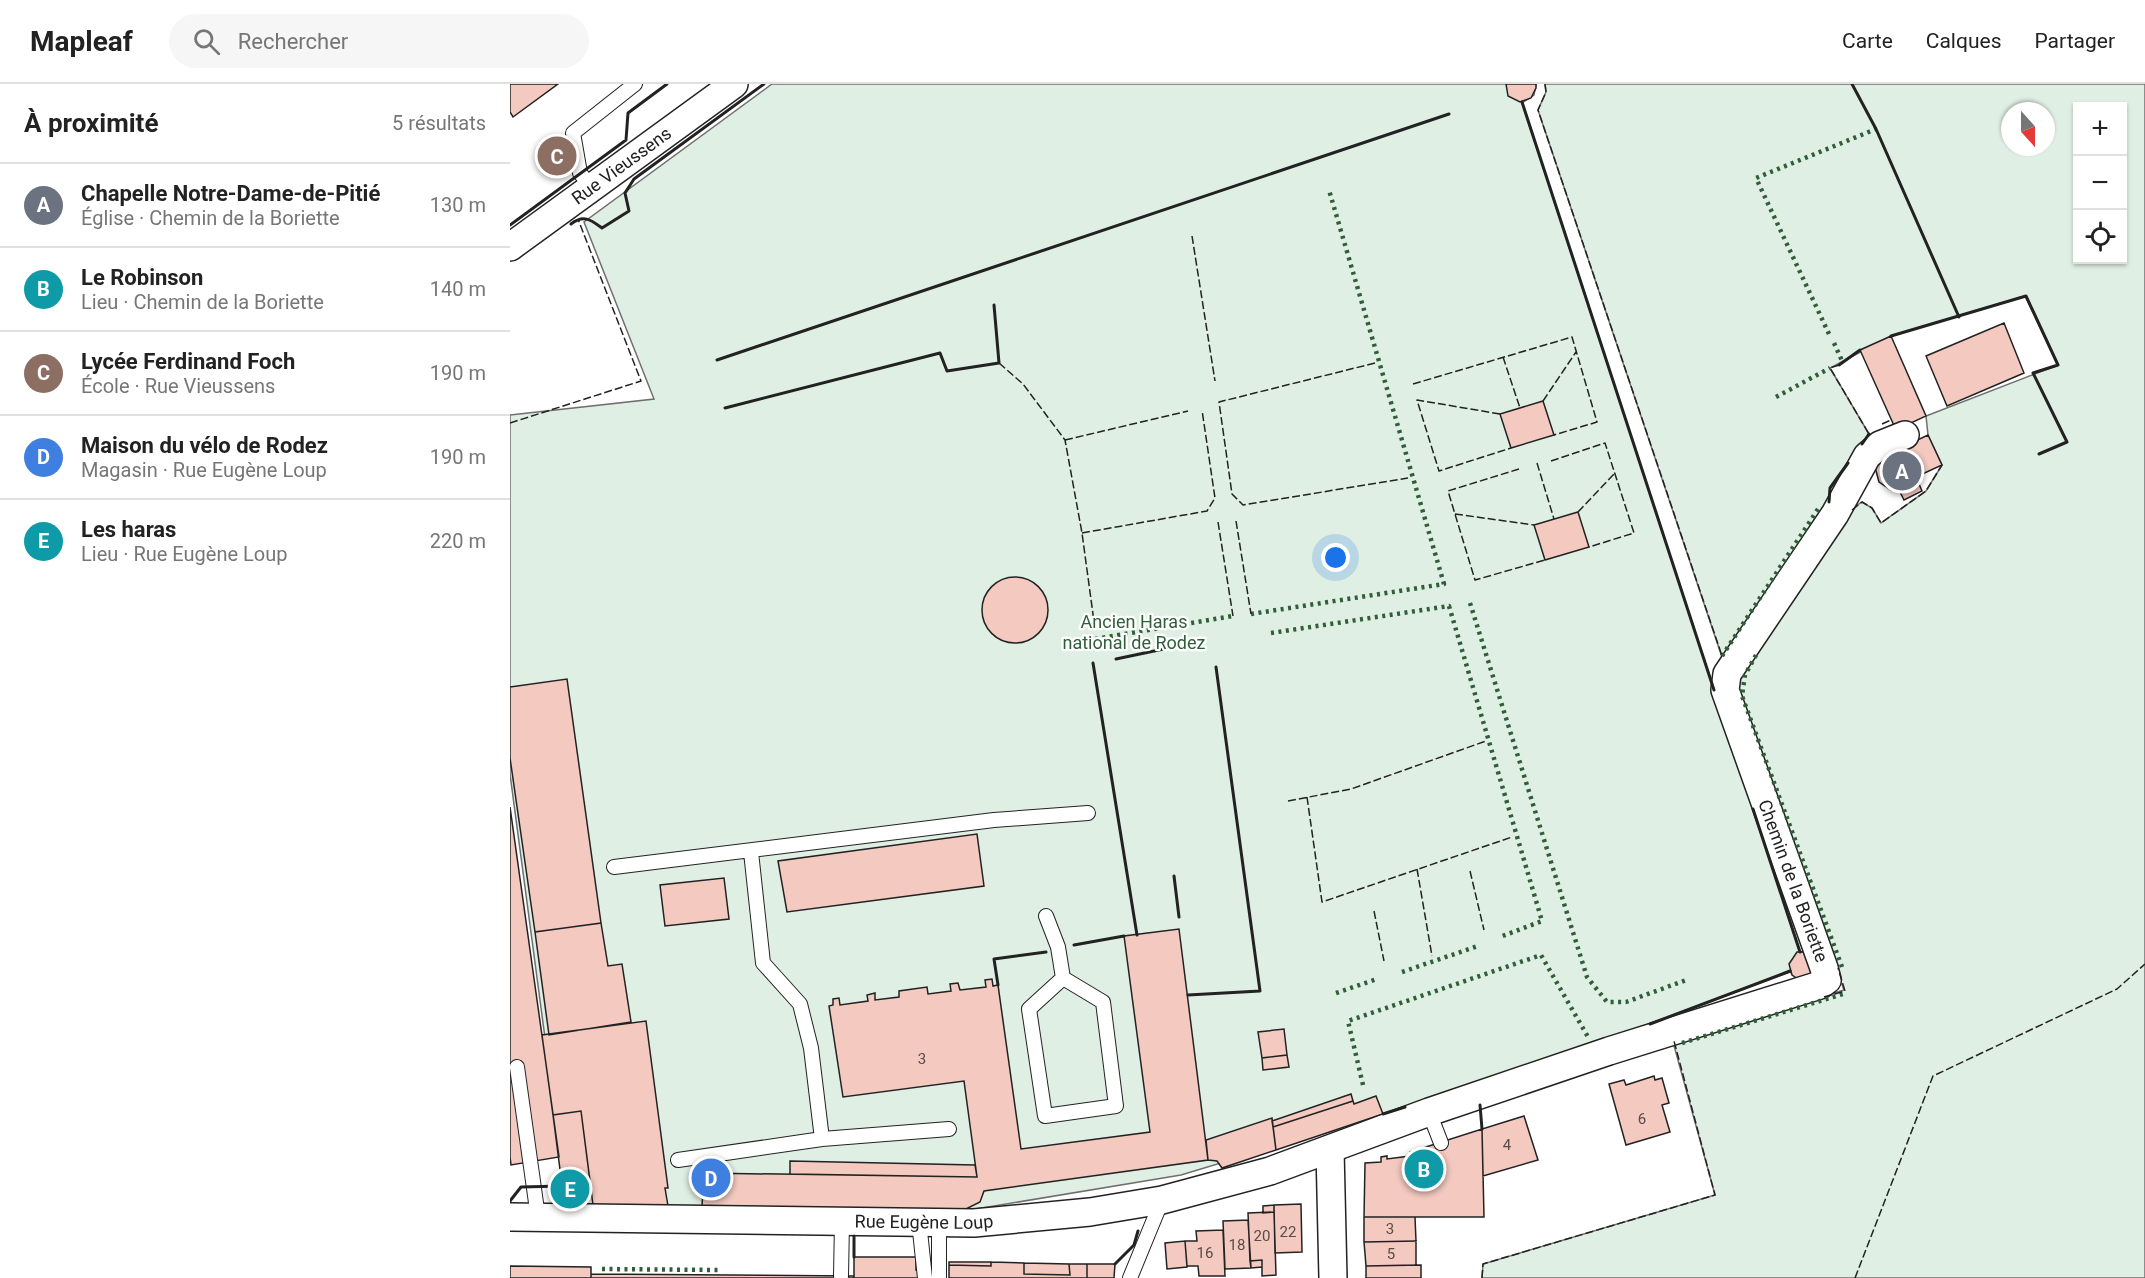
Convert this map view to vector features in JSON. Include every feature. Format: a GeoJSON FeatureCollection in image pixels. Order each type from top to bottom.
{"type":"FeatureCollection","features":[{"type":"Feature","properties":{"kind":"street","name":"Rue Vieussens"},"geometry":{"type":"LineString","coordinates":[[510,248],[734,84]]}},
{"type":"Feature","properties":{"kind":"street","name":"Chemin de la Boriette"},"geometry":{"type":"LineString","coordinates":[[1330,1150],[1429,1112],[1609,1051],[1820,985],[1827,980],[1725,690],[1727,674],[1835,514],[1867,456],[1880,445],[1905,435]]}},
{"type":"Feature","properties":{"kind":"street","name":"Rue Eugène Loup"},"geometry":{"type":"LineString","coordinates":[[510,1217],[974,1223],[1090,1212],[1162,1200],[1270,1171],[1330,1150]]}},
{"type":"Feature","properties":{"kind":"street"},"geometry":{"type":"LineString","coordinates":[[1330,1150],[1333,1278]]}},
{"type":"Feature","properties":{"kind":"lane"},"geometry":{"type":"LineString","coordinates":[[592,188],[580,173],[573,133],[635,84]]}},
{"type":"Feature","properties":{"kind":"lane"},"geometry":{"type":"LineString","coordinates":[[614,867],[751,852],[994,820],[1088,813]]}},
{"type":"Feature","properties":{"kind":"lane"},"geometry":{"type":"LineString","coordinates":[[751,852],[763,963],[800,1004],[811,1048],[822,1139]]}},
{"type":"Feature","properties":{"kind":"lane"},"geometry":{"type":"LineString","coordinates":[[1046,916],[1058,947],[1063,978],[1103,1002],[1116,1106],[1045,1116],[1029,1009],[1063,978]]}},
{"type":"Feature","properties":{"kind":"lane"},"geometry":{"type":"LineString","coordinates":[[517,1067],[538,1217]]}},
{"type":"Feature","properties":{"kind":"lane"},"geometry":{"type":"LineString","coordinates":[[1429,1112],[1441,1143]]}},
{"type":"Feature","properties":{"kind":"lane"},"geometry":{"type":"LineString","coordinates":[[678,1160],[822,1139],[949,1129]]}},
{"type":"Feature","properties":{"kind":"lane"},"geometry":{"type":"LineString","coordinates":[[1130,1278],[1162,1200]]}},
{"type":"Feature","properties":{"kind":"lane"},"geometry":{"type":"LineString","coordinates":[[841,1276],[842,1222]]}},
{"type":"Feature","properties":{"kind":"lane"},"geometry":{"type":"LineString","coordinates":[[925,1278],[929,1222]]}},
{"type":"Feature","properties":{"kind":"lane"},"geometry":{"type":"LineString","coordinates":[[929,1222],[939,1278]]}},
{"type":"Feature","properties":{"kind":"green space","name":"Ancien Haras national de Rodez"},"geometry":{"type":"Polygon","coordinates":[[[772,84],[1536,84],[1534,95],[1522,103],[1800,952],[1805,952],[1798,979],[1790,972],[1669,1017],[1383,1114],[1181,1175],[970,1210],[567,1204],[510,774],[510,415],[654,399],[584,222],[772,84]]]}},
{"type":"Feature","properties":{"kind":"green space"},"geometry":{"type":"Polygon","coordinates":[[[1545,84],[2145,84],[2145,1278],[1482,1278],[1483,1264],[1715,1195],[1673,1042],[1844,990],[1738,698],[1743,671],[1853,508],[1862,502],[1872,508],[1881,523],[1926,491],[1942,465],[1928,435],[1926,416],[2058,365],[2025,296],[1891,336],[1830,368],[1869,434],[1830,488],[1828,511],[1724,663],[1538,110],[1546,92],[1545,84]]]}},
{"type":"Feature","properties":{"kind":"building"},"geometry":{"type":"Polygon","coordinates":[[[510,84],[558,84],[513,117],[510,112],[510,84]]]}},
{"type":"Feature","properties":{"kind":"building"},"geometry":{"type":"Polygon","coordinates":[[[1506,84],[1536,84],[1536,88],[1531,98],[1520,102],[1508,96],[1506,84]]]}},
{"type":"Feature","properties":{"kind":"building"},"geometry":{"type":"Polygon","coordinates":[[[2004,323],[2024,373],[1947,406],[1926,356],[2004,323]]]}},
{"type":"Feature","properties":{"kind":"building"},"geometry":{"type":"Polygon","coordinates":[[[1891,336],[1926,416],[1896,430],[1860,350],[1891,336]]]}},
{"type":"Feature","properties":{"kind":"building"},"geometry":{"type":"Polygon","coordinates":[[[1543,401],[1554,435],[1511,448],[1500,414],[1543,401]]]}},
{"type":"Feature","properties":{"kind":"building"},"geometry":{"type":"Polygon","coordinates":[[[1928,435],[1942,465],[1916,477],[1922,491],[1904,500],[1898,488],[1891,490],[1879,482],[1875,467],[1881,457],[1928,435]]]}},
{"type":"Feature","properties":{"kind":"building"},"geometry":{"type":"Polygon","coordinates":[[[1578,512],[1589,547],[1545,560],[1534,525],[1578,512]]]}},
{"type":"Feature","properties":{"kind":"building"},"geometry":{"type":"Polygon","coordinates":[[[1015,577],[1028,580],[1038,587],[1045,597],[1048,610],[1045,623],[1038,633],[1028,640],[1015,643],[1002,640],[992,633],[985,623],[982,610],[985,597],[992,587],[1002,580],[1015,577]]]}},
{"type":"Feature","properties":{"kind":"building"},"geometry":{"type":"Polygon","coordinates":[[[567,679],[601,923],[535,932],[510,758],[510,687],[567,679]]]}},
{"type":"Feature","properties":{"kind":"building"},"geometry":{"type":"Polygon","coordinates":[[[510,807],[559,1157],[511,1165],[510,1157],[510,807]]]}},
{"type":"Feature","properties":{"kind":"building"},"geometry":{"type":"Polygon","coordinates":[[[977,834],[984,886],[787,912],[778,861],[977,834]]]}},
{"type":"Feature","properties":{"kind":"building"},"geometry":{"type":"Polygon","coordinates":[[[724,878],[729,919],[665,926],[660,885],[724,878]]]}},
{"type":"Feature","properties":{"kind":"building"},"geometry":{"type":"Polygon","coordinates":[[[601,923],[608,966],[622,964],[631,1022],[549,1035],[535,932],[601,923]]]}},
{"type":"Feature","properties":{"kind":"building"},"geometry":{"type":"Polygon","coordinates":[[[1179,929],[1208,1160],[984,1191],[980,1202],[964,1210],[702,1206],[704,1173],[977,1177],[964,1081],[843,1097],[829,1006],[833,1005],[833,999],[839,998],[840,1005],[868,1001],[867,995],[875,993],[875,1000],[899,997],[899,991],[927,987],[928,994],[951,991],[950,984],[958,983],[960,990],[986,987],[985,980],[992,979],[993,986],[998,985],[1021,1149],[1150,1132],[1124,936],[1179,929]]]}},
{"type":"Feature","properties":{"kind":"building"},"geometry":{"type":"Polygon","coordinates":[[[1797,952],[1805,952],[1815,974],[1798,979],[1792,975],[1789,964],[1797,952]]]}},
{"type":"Feature","properties":{"kind":"building"},"geometry":{"type":"Polygon","coordinates":[[[646,1021],[668,1188],[665,1188],[668,1206],[593,1205],[581,1111],[553,1115],[542,1035],[646,1021]]]}},
{"type":"Feature","properties":{"kind":"building"},"geometry":{"type":"Polygon","coordinates":[[[1284,1029],[1287,1055],[1262,1058],[1258,1032],[1284,1029]]]}},
{"type":"Feature","properties":{"kind":"building"},"geometry":{"type":"Polygon","coordinates":[[[1287,1055],[1289,1067],[1263,1070],[1262,1058],[1287,1055]]]}},
{"type":"Feature","properties":{"kind":"building"},"geometry":{"type":"Polygon","coordinates":[[[1654,1076],[1655,1080],[1662,1078],[1669,1103],[1662,1105],[1670,1132],[1626,1145],[1609,1084],[1624,1080],[1626,1085],[1654,1076]]]}},
{"type":"Feature","properties":{"kind":"building"},"geometry":{"type":"Polygon","coordinates":[[[1351,1094],[1353,1101],[1273,1127],[1272,1121],[1351,1094]]]}},
{"type":"Feature","properties":{"kind":"building"},"geometry":{"type":"Polygon","coordinates":[[[1376,1096],[1383,1114],[1276,1150],[1273,1127],[1353,1101],[1354,1104],[1376,1096]]]}},
{"type":"Feature","properties":{"kind":"building"},"geometry":{"type":"Polygon","coordinates":[[[581,1111],[590,1181],[562,1185],[553,1115],[581,1111]]]}},
{"type":"Feature","properties":{"kind":"building"},"geometry":{"type":"Polygon","coordinates":[[[1524,1116],[1538,1160],[1483,1176],[1482,1129],[1524,1116]]]}},
{"type":"Feature","properties":{"kind":"building"},"geometry":{"type":"Polygon","coordinates":[[[1272,1118],[1276,1150],[1222,1168],[1217,1161],[1208,1160],[1206,1140],[1272,1118]]]}},
{"type":"Feature","properties":{"kind":"building"},"geometry":{"type":"Polygon","coordinates":[[[1482,1129],[1484,1217],[1364,1217],[1365,1163],[1381,1162],[1381,1157],[1387,1156],[1387,1159],[1410,1156],[1410,1152],[1482,1129]]]}},
{"type":"Feature","properties":{"kind":"building"},"geometry":{"type":"Polygon","coordinates":[[[790,1161],[975,1165],[977,1177],[790,1174],[790,1161]]]}},
{"type":"Feature","properties":{"kind":"building"},"geometry":{"type":"Polygon","coordinates":[[[576,1184],[577,1199],[566,1200],[564,1185],[576,1184]]]}},
{"type":"Feature","properties":{"kind":"building"},"geometry":{"type":"Polygon","coordinates":[[[1301,1204],[1302,1252],[1275,1253],[1274,1205],[1301,1204]]]}},
{"type":"Feature","properties":{"kind":"building"},"geometry":{"type":"Polygon","coordinates":[[[1274,1205],[1274,1212],[1263,1213],[1263,1206],[1274,1205]]]}},
{"type":"Feature","properties":{"kind":"building"},"geometry":{"type":"Polygon","coordinates":[[[1274,1212],[1276,1275],[1262,1276],[1262,1260],[1250,1261],[1248,1213],[1274,1212]]]}},
{"type":"Feature","properties":{"kind":"building"},"geometry":{"type":"Polygon","coordinates":[[[1364,1217],[1415,1217],[1416,1241],[1364,1242],[1364,1217]]]}},
{"type":"Feature","properties":{"kind":"building"},"geometry":{"type":"Polygon","coordinates":[[[1248,1220],[1251,1268],[1225,1269],[1223,1221],[1248,1220]]]}},
{"type":"Feature","properties":{"kind":"building"},"geometry":{"type":"Polygon","coordinates":[[[1223,1230],[1225,1276],[1199,1276],[1198,1266],[1187,1266],[1185,1241],[1197,1241],[1196,1231],[1223,1230]]]}},
{"type":"Feature","properties":{"kind":"building"},"geometry":{"type":"Polygon","coordinates":[[[1185,1241],[1187,1267],[1167,1269],[1165,1243],[1185,1241]]]}},
{"type":"Feature","properties":{"kind":"building"},"geometry":{"type":"Polygon","coordinates":[[[1416,1241],[1416,1265],[1366,1266],[1364,1242],[1416,1241]]]}},
{"type":"Feature","properties":{"kind":"building"},"geometry":{"type":"Polygon","coordinates":[[[854,1257],[916,1257],[916,1270],[934,1270],[934,1278],[854,1278],[854,1257]]]}},
{"type":"Feature","properties":{"kind":"building"},"geometry":{"type":"Polygon","coordinates":[[[1262,1260],[1262,1267],[1251,1268],[1250,1261],[1262,1260]]]}},
{"type":"Feature","properties":{"kind":"building"},"geometry":{"type":"Polygon","coordinates":[[[949,1262],[991,1262],[991,1266],[949,1265],[949,1262]]]}},
{"type":"Feature","properties":{"kind":"building"},"geometry":{"type":"Polygon","coordinates":[[[991,1262],[1024,1263],[1024,1274],[1070,1275],[1069,1264],[1087,1264],[1087,1278],[949,1278],[949,1265],[991,1266],[991,1262]]]}},
{"type":"Feature","properties":{"kind":"building"},"geometry":{"type":"Polygon","coordinates":[[[1024,1263],[1069,1264],[1070,1275],[1024,1274],[1024,1263]]]}},
{"type":"Feature","properties":{"kind":"building"},"geometry":{"type":"Polygon","coordinates":[[[1087,1264],[1115,1264],[1114,1278],[1087,1278],[1087,1264]]]}},
{"type":"Feature","properties":{"kind":"building"},"geometry":{"type":"Polygon","coordinates":[[[1421,1265],[1421,1278],[1366,1278],[1366,1266],[1421,1265]]]}},
{"type":"Feature","properties":{"kind":"building"},"geometry":{"type":"Polygon","coordinates":[[[510,1266],[591,1267],[591,1278],[510,1278],[510,1266]]]}},
{"type":"Feature","properties":{"kind":"building"},"geometry":{"type":"Polygon","coordinates":[[[591,1274],[854,1276],[854,1278],[591,1278],[591,1274]]]}},
{"type":"Feature","properties":{"kind":"hedge"},"geometry":{"type":"LineString","coordinates":[[1829,334],[1756,178],[1876,129]]}},
{"type":"Feature","properties":{"kind":"hedge"},"geometry":{"type":"LineString","coordinates":[[1251,614],[1444,584],[1329,190]]}},
{"type":"Feature","properties":{"kind":"hedge"},"geometry":{"type":"LineString","coordinates":[[1834,343],[1843,363]]}},
{"type":"Feature","properties":{"kind":"hedge"},"geometry":{"type":"LineString","coordinates":[[1776,397],[1830,368]]}},
{"type":"Feature","properties":{"kind":"hedge"},"geometry":{"type":"LineString","coordinates":[[1722,656],[1820,506]]}},
{"type":"Feature","properties":{"kind":"hedge"},"geometry":{"type":"LineString","coordinates":[[1470,603],[1587,977],[1607,1002],[1626,1002],[1689,979]]}},
{"type":"Feature","properties":{"kind":"hedge"},"geometry":{"type":"LineString","coordinates":[[1271,633],[1449,606],[1542,921],[1500,937]]}},
{"type":"Feature","properties":{"kind":"hedge"},"geometry":{"type":"LineString","coordinates":[[1095,639],[1233,616]]}},
{"type":"Feature","properties":{"kind":"hedge"},"geometry":{"type":"LineString","coordinates":[[1756,655],[1745,675],[1742,696],[1842,967]]}},
{"type":"Feature","properties":{"kind":"hedge"},"geometry":{"type":"LineString","coordinates":[[1402,972],[1478,946]]}},
{"type":"Feature","properties":{"kind":"hedge"},"geometry":{"type":"LineString","coordinates":[[1363,1085],[1348,1021],[1541,955],[1588,1037]]}},
{"type":"Feature","properties":{"kind":"hedge"},"geometry":{"type":"LineString","coordinates":[[1336,993],[1377,979]]}},
{"type":"Feature","properties":{"kind":"hedge"},"geometry":{"type":"LineString","coordinates":[[1682,1043],[1843,994]]}},
{"type":"Feature","properties":{"kind":"hedge"},"geometry":{"type":"LineString","coordinates":[[602,1269],[719,1270]]}},
{"type":"Feature","properties":{"kind":"fence"},"geometry":{"type":"LineString","coordinates":[[1545,84],[1546,92],[1538,110],[1722,656]]}},
{"type":"Feature","properties":{"kind":"fence"},"geometry":{"type":"LineString","coordinates":[[510,423],[641,381],[578,219]]}},
{"type":"Feature","properties":{"kind":"fence"},"geometry":{"type":"LineString","coordinates":[[1192,236],[1215,381]]}},
{"type":"Feature","properties":{"kind":"fence"},"geometry":{"type":"LineString","coordinates":[[1413,384],[1572,337],[1597,422],[1554,435]]}},
{"type":"Feature","properties":{"kind":"fence"},"geometry":{"type":"LineString","coordinates":[[1543,401],[1576,352]]}},
{"type":"Feature","properties":{"kind":"fence"},"geometry":{"type":"LineString","coordinates":[[1503,357],[1520,408]]}},
{"type":"Feature","properties":{"kind":"fence"},"geometry":{"type":"LineString","coordinates":[[999,363],[1023,384],[1065,440],[1082,533],[1095,629]]}},
{"type":"Feature","properties":{"kind":"fence"},"geometry":{"type":"LineString","coordinates":[[1375,363],[1219,402],[1232,494],[1243,505],[1408,478]]}},
{"type":"Feature","properties":{"kind":"fence"},"geometry":{"type":"LineString","coordinates":[[1839,365],[1830,368],[1869,434]]}},
{"type":"Feature","properties":{"kind":"fence"},"geometry":{"type":"LineString","coordinates":[[1500,414],[1417,400],[1439,471],[1511,448]]}},
{"type":"Feature","properties":{"kind":"fence"},"geometry":{"type":"LineString","coordinates":[[1082,533],[1207,511],[1215,498],[1202,410]]}},
{"type":"Feature","properties":{"kind":"fence"},"geometry":{"type":"LineString","coordinates":[[1065,440],[1188,411]]}},
{"type":"Feature","properties":{"kind":"fence"},"geometry":{"type":"LineString","coordinates":[[1882,424],[1891,420]]}},
{"type":"Feature","properties":{"kind":"fence"},"geometry":{"type":"LineString","coordinates":[[1551,461],[1605,443],[1634,533],[1589,547]]}},
{"type":"Feature","properties":{"kind":"fence"},"geometry":{"type":"LineString","coordinates":[[1537,463],[1554,519]]}},
{"type":"Feature","properties":{"kind":"fence"},"geometry":{"type":"LineString","coordinates":[[1852,510],[1862,502],[1872,508],[1881,523],[1926,491],[1942,465]]}},
{"type":"Feature","properties":{"kind":"fence"},"geometry":{"type":"LineString","coordinates":[[1519,469],[1448,491],[1475,580],[1545,560]]}},
{"type":"Feature","properties":{"kind":"fence"},"geometry":{"type":"LineString","coordinates":[[1578,512],[1614,474]]}},
{"type":"Feature","properties":{"kind":"fence"},"geometry":{"type":"LineString","coordinates":[[1455,514],[1534,525]]}},
{"type":"Feature","properties":{"kind":"fence"},"geometry":{"type":"LineString","coordinates":[[1236,521],[1251,614]]}},
{"type":"Feature","properties":{"kind":"fence"},"geometry":{"type":"LineString","coordinates":[[1218,522],[1233,616]]}},
{"type":"Feature","properties":{"kind":"fence"},"geometry":{"type":"LineString","coordinates":[[1288,801],[1351,789],[1486,741]]}},
{"type":"Feature","properties":{"kind":"fence"},"geometry":{"type":"LineString","coordinates":[[1307,797],[1322,902],[1512,837]]}},
{"type":"Feature","properties":{"kind":"fence"},"geometry":{"type":"LineString","coordinates":[[1417,869],[1432,956]]}},
{"type":"Feature","properties":{"kind":"fence"},"geometry":{"type":"LineString","coordinates":[[1470,871],[1484,930]]}},
{"type":"Feature","properties":{"kind":"fence"},"geometry":{"type":"LineString","coordinates":[[1374,911],[1384,961]]}},
{"type":"Feature","properties":{"kind":"fence"},"geometry":{"type":"LineString","coordinates":[[1855,1278],[1933,1076],[2117,989],[2145,964]]}},
{"type":"Feature","properties":{"kind":"fence"},"geometry":{"type":"LineString","coordinates":[[1824,997],[1845,991],[1838,968]]}},
{"type":"Feature","properties":{"kind":"fence"},"geometry":{"type":"LineString","coordinates":[[1482,1278],[1483,1264],[1715,1195],[1674,1041]]}},
{"type":"Feature","properties":{"kind":"wall"},"geometry":{"type":"LineString","coordinates":[[510,225],[626,140],[628,113],[667,84]]}},
{"type":"Feature","properties":{"kind":"wall"},"geometry":{"type":"LineString","coordinates":[[571,224],[584,219],[602,228],[629,211],[625,193],[634,179],[764,84]]}},
{"type":"Feature","properties":{"kind":"wall"},"geometry":{"type":"LineString","coordinates":[[1852,84],[1876,129],[1959,317]]}},
{"type":"Feature","properties":{"kind":"wall"},"geometry":{"type":"LineString","coordinates":[[1522,102],[1714,690]]}},
{"type":"Feature","properties":{"kind":"wall"},"geometry":{"type":"LineString","coordinates":[[717,360],[1449,114]]}},
{"type":"Feature","properties":{"kind":"wall"},"geometry":{"type":"LineString","coordinates":[[1891,336],[2026,296],[2058,365],[2033,373],[2067,442],[2039,454]]}},
{"type":"Feature","properties":{"kind":"wall"},"geometry":{"type":"LineString","coordinates":[[725,408],[940,353],[947,371],[999,363],[994,305]]}},
{"type":"Feature","properties":{"kind":"wall"},"geometry":{"type":"LineString","coordinates":[[1839,365],[1860,350]]}},
{"type":"Feature","properties":{"kind":"wall"},"geometry":{"type":"LineString","coordinates":[[1862,444],[1869,434]]}},
{"type":"Feature","properties":{"kind":"wall"},"geometry":{"type":"LineString","coordinates":[[1829,502],[1830,488],[1848,463]]}},
{"type":"Feature","properties":{"kind":"wall"},"geometry":{"type":"LineString","coordinates":[[1116,659],[1178,646]]}},
{"type":"Feature","properties":{"kind":"wall"},"geometry":{"type":"LineString","coordinates":[[1093,663],[1137,935]]}},
{"type":"Feature","properties":{"kind":"wall"},"geometry":{"type":"LineString","coordinates":[[1188,995],[1260,991],[1216,667]]}},
{"type":"Feature","properties":{"kind":"wall"},"geometry":{"type":"LineString","coordinates":[[1753,809],[1800,952]]}},
{"type":"Feature","properties":{"kind":"wall"},"geometry":{"type":"LineString","coordinates":[[1174,876],[1179,917]]}},
{"type":"Feature","properties":{"kind":"wall"},"geometry":{"type":"LineString","coordinates":[[1074,945],[1124,936]]}},
{"type":"Feature","properties":{"kind":"wall"},"geometry":{"type":"LineString","coordinates":[[998,985],[994,959],[1046,952]]}},
{"type":"Feature","properties":{"kind":"wall"},"geometry":{"type":"LineString","coordinates":[[1650,1024],[1790,971]]}},
{"type":"Feature","properties":{"kind":"wall"},"geometry":{"type":"LineString","coordinates":[[1480,1105],[1482,1129]]}},
{"type":"Feature","properties":{"kind":"wall"},"geometry":{"type":"LineString","coordinates":[[1383,1114],[1405,1107]]}},
{"type":"Feature","properties":{"kind":"wall"},"geometry":{"type":"LineString","coordinates":[[510,1201],[521,1187],[563,1186]]}},
{"type":"Feature","properties":{"kind":"wall"},"geometry":{"type":"LineString","coordinates":[[1115,1264],[1134,1245],[1138,1231]]}},
{"type":"Feature","properties":{"kind":"wall"},"geometry":{"type":"LineString","coordinates":[[854,1236],[854,1257]]}},
{"type":"Feature","properties":{"kind":"place","name":"Lycée Ferdinand Foch"},"geometry":{"type":"Point","coordinates":[557,156]}},
{"type":"Feature","properties":{"kind":"place","name":"Chapelle Notre-Dame-de-Pitié"},"geometry":{"type":"Point","coordinates":[1902,471]}},
{"type":"Feature","properties":{"kind":"place","name":"Le Robinson"},"geometry":{"type":"Point","coordinates":[1424,1169]}},
{"type":"Feature","properties":{"kind":"place","name":"Maison du vélo de Rodez"},"geometry":{"type":"Point","coordinates":[711,1178]}},
{"type":"Feature","properties":{"kind":"place","name":"Les haras"},"geometry":{"type":"Point","coordinates":[570,1189]}}]}
